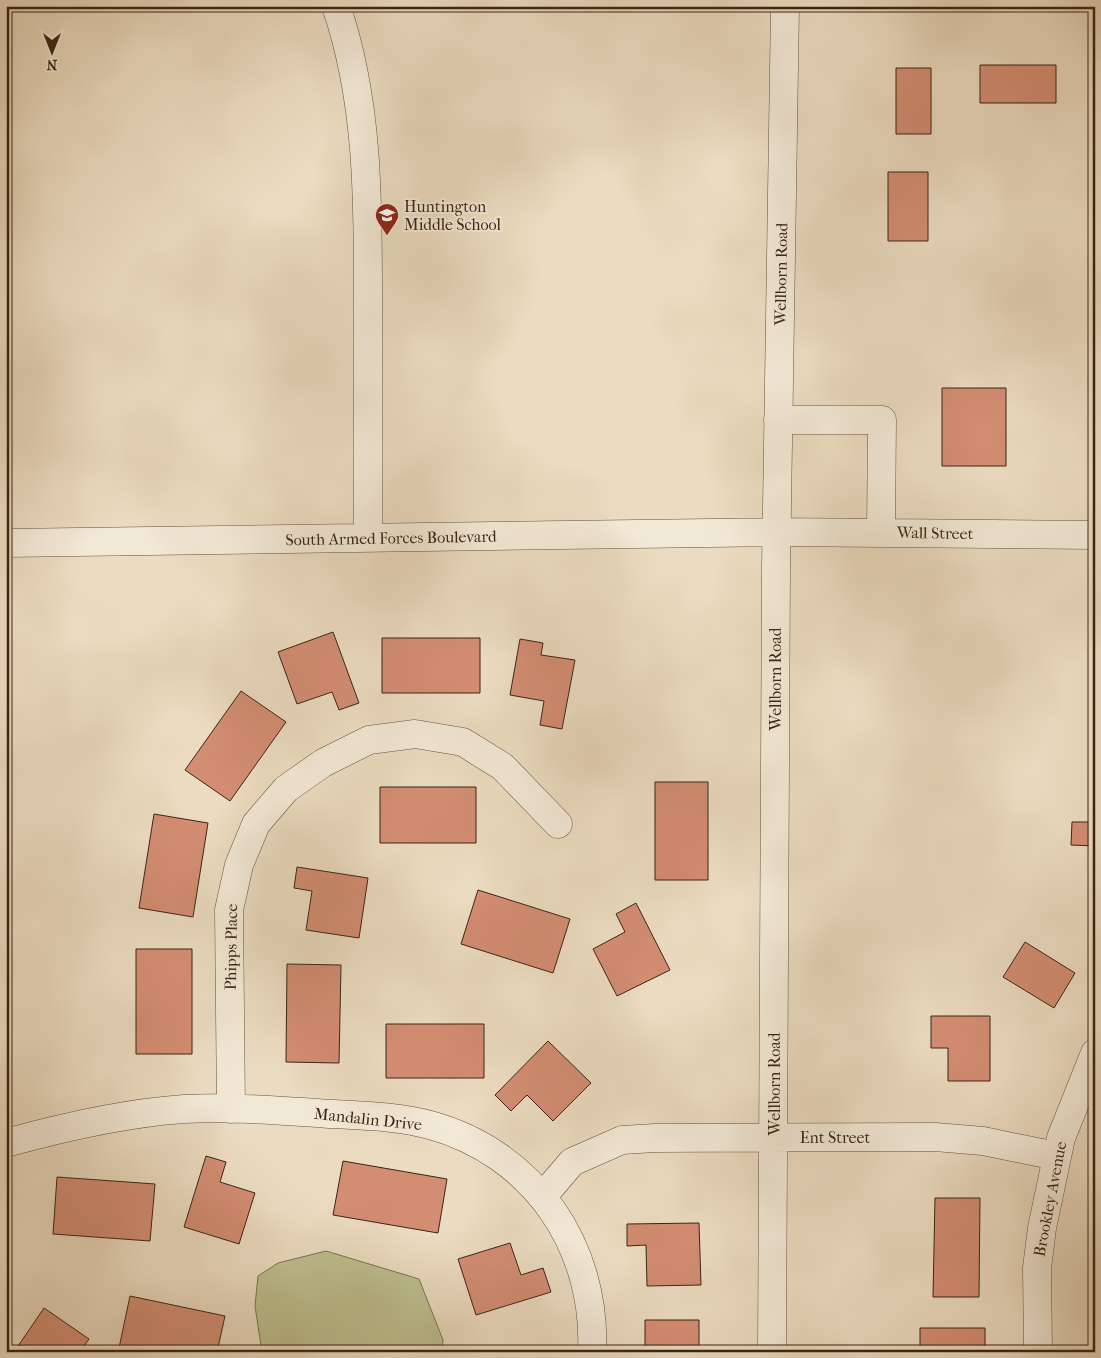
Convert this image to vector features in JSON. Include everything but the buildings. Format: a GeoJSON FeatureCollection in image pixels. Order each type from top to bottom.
{"type":"FeatureCollection","features":[{"type":"Feature","properties":{"kind":"street"},"geometry":{"type":"LineString","coordinates":[[336,6],[351,61],[362,120],[368,182],[368,538]]}},
{"type":"Feature","properties":{"kind":"street","name":"Wellborn Road"},"geometry":{"type":"LineString","coordinates":[[772,1352],[776,532],[785,6]]}},
{"type":"Feature","properties":{"kind":"street"},"geometry":{"type":"LineString","coordinates":[[778,420],[882,420],[881,532]]}},
{"type":"Feature","properties":{"kind":"street","name":"South Armed Forces Boulevard"},"geometry":{"type":"LineString","coordinates":[[6,543],[776,532]]}},
{"type":"Feature","properties":{"kind":"street","name":"Wall Street"},"geometry":{"type":"LineString","coordinates":[[776,532],[1095,535]]}},
{"type":"Feature","properties":{"kind":"street","name":"Phipps Place"},"geometry":{"type":"LineString","coordinates":[[231,1109],[229,910],[238,865],[256,824],[286,789],[323,763],[369,740],[415,734],[463,742],[503,767],[558,824]]}},
{"type":"Feature","properties":{"kind":"street","name":"Brookley Avenue"},"geometry":{"type":"LineString","coordinates":[[1038,1352],[1037,1268],[1056,1156],[1061,1138],[1095,1053]]}},
{"type":"Feature","properties":{"kind":"street","name":"Mandalin Drive"},"geometry":{"type":"LineString","coordinates":[[6,1143],[135,1115],[184,1110],[231,1109],[379,1118],[429,1125],[459,1135],[496,1154],[543,1196],[562,1225],[580,1263],[590,1302],[592,1352]]}},
{"type":"Feature","properties":{"kind":"street","name":"Ent Street"},"geometry":{"type":"LineString","coordinates":[[543,1196],[572,1162],[622,1140],[774,1137],[934,1137],[983,1141],[1056,1156]]}},
{"type":"Feature","properties":{"kind":"green space"},"geometry":{"type":"Polygon","coordinates":[[[326,1251],[419,1279],[443,1340],[442,1352],[262,1352],[255,1306],[258,1276],[278,1263],[326,1251]]]}},
{"type":"Feature","properties":{"kind":"place","name":"Huntington Middle School"},"geometry":{"type":"Point","coordinates":[387,236]}}]}
